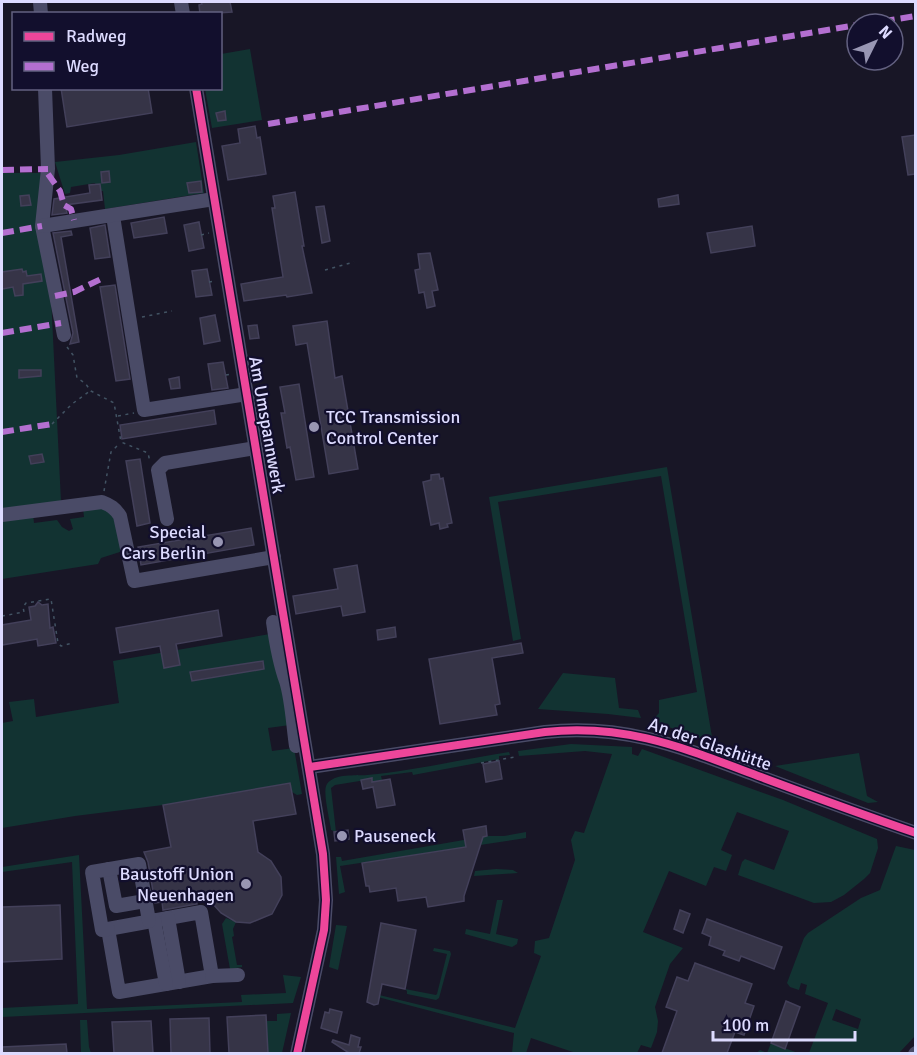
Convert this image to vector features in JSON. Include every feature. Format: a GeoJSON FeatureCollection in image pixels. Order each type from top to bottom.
{"type":"FeatureCollection","features":[{"type":"Feature","properties":{"kind":"street"},"geometry":{"type":"LineString","coordinates":[[45,90],[48,169],[42,226],[64,335]]}},
{"type":"Feature","properties":{"kind":"street","name":"Am Umspannwerk"},"geometry":{"type":"LineString","coordinates":[[196,90],[323,854],[326,900],[321,949],[297,1053]]}},
{"type":"Feature","properties":{"kind":"street"},"geometry":{"type":"LineString","coordinates":[[42,226],[214,199]]}},
{"type":"Feature","properties":{"kind":"street"},"geometry":{"type":"LineString","coordinates":[[112,216],[144,410],[247,394]]}},
{"type":"Feature","properties":{"kind":"street"},"geometry":{"type":"LineString","coordinates":[[167,519],[158,470],[162,464],[256,448]]}},
{"type":"Feature","properties":{"kind":"street"},"geometry":{"type":"LineString","coordinates":[[2,515],[102,502],[116,510],[120,516],[134,581],[274,557]]}},
{"type":"Feature","properties":{"kind":"street"},"geometry":{"type":"LineString","coordinates":[[273,622],[279,664],[286,682],[296,746]]}},
{"type":"Feature","properties":{"kind":"street","name":"An der Glashütte"},"geometry":{"type":"LineString","coordinates":[[310,767],[545,732],[613,731],[671,744],[915,833]]}},
{"type":"Feature","properties":{"kind":"street"},"geometry":{"type":"LineString","coordinates":[[172,983],[157,920],[145,901],[139,864],[92,873],[102,930],[108,928],[157,920],[201,912],[212,976]]}},
{"type":"Feature","properties":{"kind":"street"},"geometry":{"type":"LineString","coordinates":[[109,870],[116,906],[145,901]]}},
{"type":"Feature","properties":{"kind":"street"},"geometry":{"type":"LineString","coordinates":[[108,928],[120,992],[212,976],[238,975]]}},
{"type":"Feature","properties":{"kind":"path"},"geometry":{"type":"LineString","coordinates":[[325,270],[354,262]]}},
{"type":"Feature","properties":{"kind":"path"},"geometry":{"type":"LineString","coordinates":[[130,319],[172,311]]}},
{"type":"Feature","properties":{"kind":"path"},"geometry":{"type":"LineString","coordinates":[[64,335],[64,344],[73,356],[77,378],[85,382],[91,391],[114,403],[121,442]]}},
{"type":"Feature","properties":{"kind":"path"},"geometry":{"type":"LineString","coordinates":[[52,424],[72,404],[91,391]]}},
{"type":"Feature","properties":{"kind":"path"},"geometry":{"type":"LineString","coordinates":[[117,416],[144,410]]}},
{"type":"Feature","properties":{"kind":"path"},"geometry":{"type":"LineString","coordinates":[[121,442],[148,453],[151,469]]}},
{"type":"Feature","properties":{"kind":"path"},"geometry":{"type":"LineString","coordinates":[[102,502],[111,452],[121,442]]}},
{"type":"Feature","properties":{"kind":"path"},"geometry":{"type":"LineString","coordinates":[[2,616],[24,612],[23,606],[26,603],[51,599],[58,643],[61,646],[73,643]]}},
{"type":"Feature","properties":{"kind":"path"},"geometry":{"type":"LineString","coordinates":[[481,763],[515,757]]}},
{"type":"Feature","properties":{"kind":"green space"},"geometry":{"type":"Polygon","coordinates":[[[250,49],[262,120],[212,128],[205,90],[222,90],[222,54],[250,49]]]}},
{"type":"Feature","properties":{"kind":"green space"},"geometry":{"type":"Polygon","coordinates":[[[196,142],[204,193],[105,209],[103,191],[97,191],[95,183],[71,187],[70,193],[65,194],[55,162],[119,155],[196,142]]]}},
{"type":"Feature","properties":{"kind":"green space"},"geometry":{"type":"Polygon","coordinates":[[[2,173],[45,173],[61,502],[2,514],[2,173]]]}},
{"type":"Feature","properties":{"kind":"green space"},"geometry":{"type":"Polygon","coordinates":[[[667,467],[713,743],[652,721],[659,713],[659,700],[697,692],[661,476],[498,502],[521,639],[513,641],[489,497],[667,467]]]}},
{"type":"Feature","properties":{"kind":"green space"},"geometry":{"type":"Polygon","coordinates":[[[83,508],[111,509],[123,551],[101,558],[98,564],[2,579],[2,519],[33,514],[34,523],[57,520],[69,531],[73,529],[70,519],[84,517],[83,508]]]}},
{"type":"Feature","properties":{"kind":"green space"},"geometry":{"type":"Polygon","coordinates":[[[270,634],[290,725],[268,728],[272,751],[294,748],[302,794],[297,795],[292,792],[290,783],[163,805],[2,828],[2,723],[13,721],[9,702],[34,699],[36,717],[119,703],[113,661],[270,634]]]}},
{"type":"Feature","properties":{"kind":"green space"},"geometry":{"type":"Polygon","coordinates":[[[563,673],[615,678],[619,708],[638,710],[641,718],[538,709],[563,673]]]}},
{"type":"Feature","properties":{"kind":"green space"},"geometry":{"type":"Polygon","coordinates":[[[571,744],[632,747],[632,754],[638,756],[642,749],[783,800],[877,839],[878,848],[870,873],[844,895],[831,902],[814,903],[738,875],[745,859],[774,870],[789,831],[737,812],[721,850],[732,855],[726,871],[714,867],[706,886],[669,871],[643,932],[683,948],[670,964],[655,1007],[658,1021],[657,1032],[651,1048],[641,1045],[637,1053],[576,1053],[531,1038],[526,1053],[512,1053],[514,1033],[374,996],[375,994],[515,1028],[541,956],[534,953],[535,941],[549,938],[575,860],[571,840],[575,831],[584,833],[612,754],[585,751],[519,756],[518,751],[571,744]]]}},
{"type":"Feature","properties":{"kind":"green space"},"geometry":{"type":"Polygon","coordinates":[[[509,752],[510,755],[499,756],[499,759],[413,775],[412,772],[381,776],[382,780],[372,782],[372,779],[335,785],[331,788],[336,832],[331,830],[326,788],[327,784],[335,778],[402,771],[509,752]]]}},
{"type":"Feature","properties":{"kind":"green space"},"geometry":{"type":"Polygon","coordinates":[[[859,753],[867,796],[878,802],[868,803],[775,766],[859,753]]]}},
{"type":"Feature","properties":{"kind":"green space"},"geometry":{"type":"Polygon","coordinates":[[[526,832],[526,838],[340,866],[345,892],[339,894],[336,857],[341,857],[342,861],[487,836],[526,832]]]}},
{"type":"Feature","properties":{"kind":"green space"},"geometry":{"type":"Polygon","coordinates":[[[896,846],[915,850],[915,1036],[899,1053],[809,1053],[828,1003],[805,994],[807,985],[801,983],[799,990],[790,987],[787,983],[804,938],[861,898],[880,890],[896,846]],[[836,1009],[832,1020],[858,1029],[861,1019],[836,1009]]]}},
{"type":"Feature","properties":{"kind":"green space"},"geometry":{"type":"Polygon","coordinates":[[[79,855],[87,1009],[242,1002],[241,995],[286,993],[283,975],[301,977],[293,1003],[2,1017],[2,1008],[78,1004],[72,862],[2,872],[2,867],[79,855]]]}},
{"type":"Feature","properties":{"kind":"green space"},"geometry":{"type":"Polygon","coordinates":[[[513,870],[518,873],[474,876],[475,871],[513,870]]]}},
{"type":"Feature","properties":{"kind":"green space"},"geometry":{"type":"Polygon","coordinates":[[[497,900],[503,900],[496,934],[518,939],[517,944],[512,947],[465,934],[466,929],[490,934],[497,900]]]}},
{"type":"Feature","properties":{"kind":"green space"},"geometry":{"type":"Polygon","coordinates":[[[226,918],[236,922],[232,937],[237,965],[242,965],[242,967],[230,969],[222,924],[226,918]]]}},
{"type":"Feature","properties":{"kind":"green space"},"geometry":{"type":"Polygon","coordinates":[[[336,925],[347,926],[338,970],[329,967],[336,925]]]}},
{"type":"Feature","properties":{"kind":"green space"},"geometry":{"type":"Polygon","coordinates":[[[434,948],[450,951],[451,954],[439,998],[436,1000],[407,994],[405,989],[437,994],[447,954],[433,951],[434,948]]]}},
{"type":"Feature","properties":{"kind":"green space"},"geometry":{"type":"Polygon","coordinates":[[[291,1013],[282,1053],[268,1053],[266,1021],[277,1021],[277,1014],[291,1013]]]}},
{"type":"Feature","properties":{"kind":"green space"},"geometry":{"type":"Polygon","coordinates":[[[80,1020],[87,1020],[91,1053],[81,1053],[80,1020]]]}},
{"type":"Feature","properties":{"kind":"green space"},"geometry":{"type":"Polygon","coordinates":[[[771,1043],[798,1053],[755,1054],[760,1050],[767,1053],[771,1043]]]}},
{"type":"Feature","properties":{"kind":"building"},"geometry":{"type":"Polygon","coordinates":[[[201,2],[230,2],[232,12],[200,12],[199,5],[202,4],[201,2]]]}},
{"type":"Feature","properties":{"kind":"building"},"geometry":{"type":"Polygon","coordinates":[[[61,90],[148,90],[152,113],[67,127],[61,90]]]}},
{"type":"Feature","properties":{"kind":"building"},"geometry":{"type":"Polygon","coordinates":[[[225,111],[226,120],[218,121],[216,113],[225,111]]]}},
{"type":"Feature","properties":{"kind":"building"},"geometry":{"type":"Polygon","coordinates":[[[255,126],[257,138],[260,137],[266,174],[228,180],[222,146],[240,143],[238,129],[255,126]]]}},
{"type":"Feature","properties":{"kind":"building"},"geometry":{"type":"Polygon","coordinates":[[[915,135],[915,174],[908,175],[902,137],[915,135]]]}},
{"type":"Feature","properties":{"kind":"building"},"geometry":{"type":"Polygon","coordinates":[[[109,171],[110,182],[102,183],[101,172],[109,171]]]}},
{"type":"Feature","properties":{"kind":"building"},"geometry":{"type":"Polygon","coordinates":[[[201,181],[202,192],[189,193],[187,183],[201,181]]]}},
{"type":"Feature","properties":{"kind":"building"},"geometry":{"type":"Polygon","coordinates":[[[100,184],[102,200],[65,205],[67,213],[52,215],[54,199],[90,193],[89,185],[100,184]]]}},
{"type":"Feature","properties":{"kind":"building"},"geometry":{"type":"Polygon","coordinates":[[[295,192],[304,246],[302,246],[312,293],[244,301],[241,284],[283,277],[272,208],[275,208],[273,196],[295,192]]]}},
{"type":"Feature","properties":{"kind":"building"},"geometry":{"type":"Polygon","coordinates":[[[29,195],[31,205],[21,206],[20,196],[29,195]]]}},
{"type":"Feature","properties":{"kind":"building"},"geometry":{"type":"Polygon","coordinates":[[[678,195],[679,204],[659,207],[658,199],[678,195]]]}},
{"type":"Feature","properties":{"kind":"building"},"geometry":{"type":"Polygon","coordinates":[[[324,206],[330,241],[322,243],[316,207],[324,206]]]}},
{"type":"Feature","properties":{"kind":"building"},"geometry":{"type":"Polygon","coordinates":[[[164,217],[167,233],[134,238],[131,223],[164,217]]]}},
{"type":"Feature","properties":{"kind":"building"},"geometry":{"type":"Polygon","coordinates":[[[199,222],[204,248],[189,251],[184,225],[199,222]]]}},
{"type":"Feature","properties":{"kind":"building"},"geometry":{"type":"Polygon","coordinates":[[[105,225],[110,257],[95,259],[90,228],[105,225]]]}},
{"type":"Feature","properties":{"kind":"building"},"geometry":{"type":"Polygon","coordinates":[[[752,226],[755,246],[711,253],[707,233],[752,226]]]}},
{"type":"Feature","properties":{"kind":"building"},"geometry":{"type":"Polygon","coordinates":[[[71,231],[72,235],[61,237],[79,342],[70,344],[73,333],[53,233],[71,231]]]}},
{"type":"Feature","properties":{"kind":"building"},"geometry":{"type":"Polygon","coordinates":[[[430,253],[438,290],[432,291],[435,306],[427,308],[424,292],[419,293],[415,270],[420,269],[418,254],[430,253]]]}},
{"type":"Feature","properties":{"kind":"building"},"geometry":{"type":"Polygon","coordinates":[[[22,269],[23,272],[26,271],[27,276],[41,274],[42,281],[23,284],[23,295],[15,296],[13,287],[2,289],[2,272],[22,269]]]}},
{"type":"Feature","properties":{"kind":"building"},"geometry":{"type":"Polygon","coordinates":[[[207,269],[212,295],[196,297],[192,271],[207,269]]]}},
{"type":"Feature","properties":{"kind":"building"},"geometry":{"type":"Polygon","coordinates":[[[115,285],[130,379],[116,381],[100,287],[115,285]]]}},
{"type":"Feature","properties":{"kind":"building"},"geometry":{"type":"Polygon","coordinates":[[[215,315],[220,341],[204,344],[200,318],[215,315]]]}},
{"type":"Feature","properties":{"kind":"building"},"geometry":{"type":"Polygon","coordinates":[[[327,321],[335,378],[342,376],[358,469],[329,474],[307,343],[296,345],[293,326],[327,321]]]}},
{"type":"Feature","properties":{"kind":"building"},"geometry":{"type":"Polygon","coordinates":[[[257,325],[259,338],[250,339],[248,326],[257,325]]]}},
{"type":"Feature","properties":{"kind":"building"},"geometry":{"type":"Polygon","coordinates":[[[223,362],[228,388],[212,390],[208,364],[223,362]]]}},
{"type":"Feature","properties":{"kind":"building"},"geometry":{"type":"Polygon","coordinates":[[[19,370],[41,370],[41,376],[19,378],[19,370]]]}},
{"type":"Feature","properties":{"kind":"building"},"geometry":{"type":"Polygon","coordinates":[[[179,377],[180,388],[171,389],[169,379],[179,377]]]}},
{"type":"Feature","properties":{"kind":"building"},"geometry":{"type":"Polygon","coordinates":[[[299,384],[314,477],[296,480],[290,447],[287,448],[281,413],[285,413],[280,387],[299,384]]]}},
{"type":"Feature","properties":{"kind":"building"},"geometry":{"type":"Polygon","coordinates":[[[214,410],[216,424],[122,439],[120,425],[214,410]]]}},
{"type":"Feature","properties":{"kind":"building"},"geometry":{"type":"Polygon","coordinates":[[[42,454],[44,462],[31,464],[29,456],[42,454]]]}},
{"type":"Feature","properties":{"kind":"building"},"geometry":{"type":"Polygon","coordinates":[[[140,459],[150,523],[137,526],[126,461],[140,459]]]}},
{"type":"Feature","properties":{"kind":"building"},"geometry":{"type":"Polygon","coordinates":[[[439,474],[440,479],[443,478],[452,523],[440,529],[439,523],[431,525],[423,482],[431,480],[431,475],[439,474]]]}},
{"type":"Feature","properties":{"kind":"building"},"geometry":{"type":"Polygon","coordinates":[[[251,528],[254,545],[141,565],[138,547],[251,528]]]}},
{"type":"Feature","properties":{"kind":"building"},"geometry":{"type":"Polygon","coordinates":[[[357,565],[365,612],[343,616],[341,606],[296,614],[293,596],[338,589],[334,569],[357,565]]]}},
{"type":"Feature","properties":{"kind":"building"},"geometry":{"type":"Polygon","coordinates":[[[38,602],[42,605],[48,604],[50,628],[53,627],[56,643],[38,646],[37,639],[2,645],[2,625],[31,620],[29,607],[35,606],[38,602]]]}},
{"type":"Feature","properties":{"kind":"building"},"geometry":{"type":"Polygon","coordinates":[[[218,610],[222,636],[176,644],[180,665],[164,668],[160,646],[120,653],[116,628],[218,610]]]}},
{"type":"Feature","properties":{"kind":"building"},"geometry":{"type":"Polygon","coordinates":[[[395,627],[396,637],[378,640],[377,630],[395,627]]]}},
{"type":"Feature","properties":{"kind":"building"},"geometry":{"type":"Polygon","coordinates":[[[521,643],[523,653],[492,658],[500,704],[495,705],[497,715],[440,724],[429,659],[521,643]]]}},
{"type":"Feature","properties":{"kind":"building"},"geometry":{"type":"Polygon","coordinates":[[[263,661],[264,669],[192,681],[190,672],[263,661]]]}},
{"type":"Feature","properties":{"kind":"building"},"geometry":{"type":"Polygon","coordinates":[[[499,761],[502,779],[486,782],[483,764],[499,761]]]}},
{"type":"Feature","properties":{"kind":"building"},"geometry":{"type":"Polygon","coordinates":[[[372,778],[372,782],[390,779],[395,805],[377,808],[373,787],[363,789],[361,780],[372,778]]]}},
{"type":"Feature","properties":{"kind":"building"},"geometry":{"type":"Polygon","coordinates":[[[290,783],[296,814],[253,821],[258,852],[271,861],[281,877],[282,895],[272,914],[250,923],[236,922],[221,913],[214,905],[210,894],[196,896],[197,904],[163,910],[162,902],[155,903],[148,862],[144,852],[171,847],[163,805],[290,783]]]}},
{"type":"Feature","properties":{"kind":"building"},"geometry":{"type":"Polygon","coordinates":[[[486,826],[487,836],[483,837],[464,901],[428,907],[426,897],[398,901],[396,888],[370,892],[369,886],[366,886],[362,863],[466,847],[463,830],[486,826]]]}},
{"type":"Feature","properties":{"kind":"building","name":"Pauseneck"},"geometry":{"type":"Polygon","coordinates":[[[348,830],[349,839],[335,841],[334,832],[348,830]]]}},
{"type":"Feature","properties":{"kind":"building"},"geometry":{"type":"Polygon","coordinates":[[[60,905],[62,959],[2,962],[2,907],[60,905]]]}},
{"type":"Feature","properties":{"kind":"building"},"geometry":{"type":"Polygon","coordinates":[[[680,910],[690,914],[683,933],[674,929],[680,910]]]}},
{"type":"Feature","properties":{"kind":"building"},"geometry":{"type":"Polygon","coordinates":[[[707,919],[782,947],[774,969],[741,956],[739,961],[723,955],[725,951],[709,945],[711,937],[702,933],[707,919]]]}},
{"type":"Feature","properties":{"kind":"building"},"geometry":{"type":"Polygon","coordinates":[[[381,923],[416,930],[405,989],[382,984],[378,1004],[374,1005],[367,1002],[381,923]]]}},
{"type":"Feature","properties":{"kind":"building"},"geometry":{"type":"Polygon","coordinates":[[[695,963],[752,984],[745,1003],[754,1006],[744,1035],[735,1032],[727,1053],[662,1053],[677,1011],[666,1007],[677,977],[688,981],[695,963]]]}},
{"type":"Feature","properties":{"kind":"building"},"geometry":{"type":"Polygon","coordinates":[[[786,1001],[800,1007],[785,1049],[771,1043],[786,1001]]]}},
{"type":"Feature","properties":{"kind":"building"},"geometry":{"type":"Polygon","coordinates":[[[330,1009],[342,1012],[337,1033],[321,1028],[325,1012],[329,1013],[330,1009]]]}},
{"type":"Feature","properties":{"kind":"building"},"geometry":{"type":"Polygon","coordinates":[[[266,1015],[268,1053],[229,1053],[227,1017],[266,1015]]]}},
{"type":"Feature","properties":{"kind":"building"},"geometry":{"type":"Polygon","coordinates":[[[209,1018],[210,1053],[171,1053],[170,1019],[209,1018]]]}},
{"type":"Feature","properties":{"kind":"building"},"geometry":{"type":"Polygon","coordinates":[[[151,1021],[153,1053],[114,1053],[112,1022],[151,1021]]]}},
{"type":"Feature","properties":{"kind":"building"},"geometry":{"type":"Polygon","coordinates":[[[351,1035],[360,1038],[359,1053],[349,1053],[332,1042],[333,1040],[349,1045],[351,1035]]]}},
{"type":"Feature","properties":{"kind":"building"},"geometry":{"type":"Polygon","coordinates":[[[66,1044],[67,1053],[2,1053],[2,1047],[66,1044]]]}},
{"type":"Feature","properties":{"kind":"marked path"},"geometry":{"type":"LineString","coordinates":[[905,18],[916,16]]}},
{"type":"Feature","properties":{"kind":"marked path"},"geometry":{"type":"LineString","coordinates":[[268,124],[845,27]]}},
{"type":"Feature","properties":{"kind":"marked path"},"geometry":{"type":"LineString","coordinates":[[2,170],[48,169]]}},
{"type":"Feature","properties":{"kind":"marked path"},"geometry":{"type":"LineString","coordinates":[[48,174],[60,191],[64,205],[71,209],[74,220]]}},
{"type":"Feature","properties":{"kind":"marked path"},"geometry":{"type":"LineString","coordinates":[[2,233],[42,226]]}},
{"type":"Feature","properties":{"kind":"marked path"},"geometry":{"type":"LineString","coordinates":[[55,296],[74,292],[101,279]]}},
{"type":"Feature","properties":{"kind":"marked path"},"geometry":{"type":"LineString","coordinates":[[2,333],[61,323]]}},
{"type":"Feature","properties":{"kind":"marked path"},"geometry":{"type":"LineString","coordinates":[[2,432],[52,424]]}},
{"type":"Feature","properties":{"kind":"cycle path"},"geometry":{"type":"LineString","coordinates":[[196,90],[323,854],[326,900],[324,930],[297,1054]]}},
{"type":"Feature","properties":{"kind":"cycle path"},"geometry":{"type":"LineString","coordinates":[[310,767],[545,732],[603,731],[630,735],[681,748],[916,833]]}},
{"type":"Feature","properties":{"kind":"place","name":"TCC Transmission Control Center"},"geometry":{"type":"Point","coordinates":[314,427]}},
{"type":"Feature","properties":{"kind":"place","name":"Special Cars Berlin"},"geometry":{"type":"Point","coordinates":[218,542]}},
{"type":"Feature","properties":{"kind":"place","name":"Pauseneck"},"geometry":{"type":"Point","coordinates":[342,836]}},
{"type":"Feature","properties":{"kind":"place","name":"Baustoff Union Neuenhagen"},"geometry":{"type":"Point","coordinates":[246,884]}}]}
